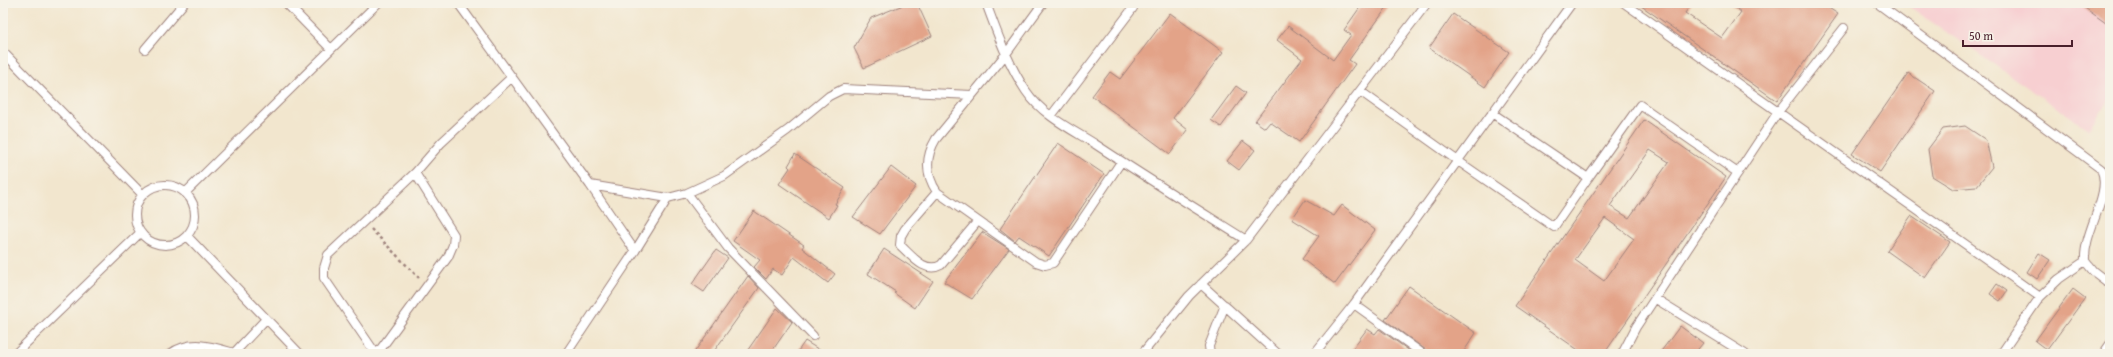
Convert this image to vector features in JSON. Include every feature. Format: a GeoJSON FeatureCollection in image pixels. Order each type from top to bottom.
{"type":"FeatureCollection","features":[{"type":"Feature","properties":{"kind":"lane"},"geometry":{"type":"LineString","coordinates":[[145,49],[184,3]]}},
{"type":"Feature","properties":{"kind":"lane"},"geometry":{"type":"LineString","coordinates":[[286,3],[331,49]]}},
{"type":"Feature","properties":{"kind":"lane"},"geometry":{"type":"LineString","coordinates":[[186,193],[378,3]]}},
{"type":"Feature","properties":{"kind":"lane"},"geometry":{"type":"LineString","coordinates":[[458,3],[590,185],[635,251]]}},
{"type":"Feature","properties":{"kind":"lane"},"geometry":{"type":"LineString","coordinates":[[986,3],[1006,54],[1026,91],[1035,102],[1051,116],[1121,162],[1246,240]]}},
{"type":"Feature","properties":{"kind":"lane"},"geometry":{"type":"LineString","coordinates":[[1043,3],[1006,54],[936,139],[929,150],[927,162],[929,174],[937,192],[1036,262],[1045,265],[1053,263],[1121,162]]}},
{"type":"Feature","properties":{"kind":"lane"},"geometry":{"type":"LineString","coordinates":[[1142,354],[1189,296],[1246,240],[1427,3]]}},
{"type":"Feature","properties":{"kind":"lane"},"geometry":{"type":"LineString","coordinates":[[1314,354],[1354,304],[1572,3]]}},
{"type":"Feature","properties":{"kind":"lane"},"geometry":{"type":"LineString","coordinates":[[1624,3],[2040,297]]}},
{"type":"Feature","properties":{"kind":"lane"},"geometry":{"type":"LineString","coordinates":[[1877,3],[2101,169],[2106,177],[2106,188],[2084,249],[2085,261],[2093,271],[2110,284]]}},
{"type":"Feature","properties":{"kind":"lane"},"geometry":{"type":"LineString","coordinates":[[1051,116],[1133,8]]}},
{"type":"Feature","properties":{"kind":"lane"},"geometry":{"type":"LineString","coordinates":[[1622,354],[1636,327],[1656,299],[1778,112],[1844,28]]}},
{"type":"Feature","properties":{"kind":"lane"},"geometry":{"type":"LineString","coordinates":[[3,52],[143,195]]}},
{"type":"Feature","properties":{"kind":"lane"},"geometry":{"type":"LineString","coordinates":[[415,174],[454,235],[453,245],[448,258],[377,354],[324,278],[324,268],[328,255],[415,174],[441,143],[512,77]]}},
{"type":"Feature","properties":{"kind":"lane"},"geometry":{"type":"LineString","coordinates":[[590,185],[668,198],[687,193],[724,176],[788,130],[829,96],[843,89],[972,95]]}},
{"type":"Feature","properties":{"kind":"lane"},"geometry":{"type":"LineString","coordinates":[[1360,91],[1554,227],[1640,105],[1738,174]]}},
{"type":"Feature","properties":{"kind":"lane"},"geometry":{"type":"LineString","coordinates":[[1492,113],[1588,178]]}},
{"type":"Feature","properties":{"kind":"lane"},"geometry":{"type":"LineString","coordinates":[[164,185],[176,187],[186,193],[192,203],[195,214],[193,226],[187,236],[177,242],[166,245],[155,243],[140,233],[136,222],[135,210],[143,195],[152,188],[164,185]]}},
{"type":"Feature","properties":{"kind":"lane"},"geometry":{"type":"LineString","coordinates":[[937,192],[905,229],[901,236],[900,245],[926,268],[934,269],[941,265],[978,221]]}},
{"type":"Feature","properties":{"kind":"lane"},"geometry":{"type":"LineString","coordinates":[[687,193],[728,248],[813,336]]}},
{"type":"Feature","properties":{"kind":"lane"},"geometry":{"type":"LineString","coordinates":[[566,354],[635,251],[668,198]]}},
{"type":"Feature","properties":{"kind":"lane"},"geometry":{"type":"LineString","coordinates":[[15,354],[140,233]]}},
{"type":"Feature","properties":{"kind":"lane"},"geometry":{"type":"LineString","coordinates":[[187,236],[300,354]]}},
{"type":"Feature","properties":{"kind":"lane"},"geometry":{"type":"LineString","coordinates":[[2001,354],[2040,297],[2059,280],[2085,261]]}},
{"type":"Feature","properties":{"kind":"lane"},"geometry":{"type":"LineString","coordinates":[[1201,284],[1278,354]]}},
{"type":"Feature","properties":{"kind":"lane"},"geometry":{"type":"LineString","coordinates":[[1656,299],[1744,354]]}},
{"type":"Feature","properties":{"kind":"lane"},"geometry":{"type":"LineString","coordinates":[[1354,304],[1424,354]]}},
{"type":"Feature","properties":{"kind":"lane"},"geometry":{"type":"LineString","coordinates":[[1210,354],[1209,346],[1225,305]]}},
{"type":"Feature","properties":{"kind":"lane"},"geometry":{"type":"LineString","coordinates":[[170,354],[177,349],[195,343],[234,353],[266,319]]}},
{"type":"Feature","properties":{"kind":"lane"},"geometry":{"type":"LineString","coordinates":[[2103,354],[2110,344]]}},
{"type":"Feature","properties":{"kind":"path"},"geometry":{"type":"LineString","coordinates":[[364,221],[427,286]]}},
{"type":"Feature","properties":{"kind":"shaded area"},"geometry":{"type":"Polygon","coordinates":[[[1904,3],[2110,3],[2110,99],[2088,129],[1904,3]]]}},
{"type":"Feature","properties":{"kind":"building"},"geometry":{"type":"Polygon","coordinates":[[[908,3],[917,3],[932,36],[864,68],[854,48],[871,18],[908,3]]]}},
{"type":"Feature","properties":{"kind":"building"},"geometry":{"type":"Polygon","coordinates":[[[1363,3],[1390,3],[1349,60],[1355,64],[1299,142],[1270,122],[1265,128],[1255,121],[1302,59],[1277,40],[1288,26],[1333,60],[1351,35],[1344,30],[1363,3]]]}},
{"type":"Feature","properties":{"kind":"building"},"geometry":{"type":"Polygon","coordinates":[[[1637,3],[1692,3],[1685,13],[1722,38],[1741,12],[1729,3],[1821,3],[1838,14],[1777,101],[1637,3]]]}},
{"type":"Feature","properties":{"kind":"building"},"geometry":{"type":"Polygon","coordinates":[[[2078,3],[2110,3],[2110,26],[2078,3]]]}},
{"type":"Feature","properties":{"kind":"building"},"geometry":{"type":"Polygon","coordinates":[[[1170,13],[1223,52],[1173,118],[1188,130],[1170,154],[1092,96],[1110,72],[1120,79],[1170,13]]]}},
{"type":"Feature","properties":{"kind":"building"},"geometry":{"type":"Polygon","coordinates":[[[1453,14],[1509,52],[1485,87],[1429,48],[1453,14]]]}},
{"type":"Feature","properties":{"kind":"building"},"geometry":{"type":"Polygon","coordinates":[[[1908,73],[1935,91],[1880,172],[1852,154],[1908,73]]]}},
{"type":"Feature","properties":{"kind":"building"},"geometry":{"type":"Polygon","coordinates":[[[1236,86],[1246,93],[1221,127],[1211,120],[1236,86]]]}},
{"type":"Feature","properties":{"kind":"building"},"geometry":{"type":"Polygon","coordinates":[[[1644,120],[1726,177],[1604,354],[1584,354],[1515,306],[1644,120]],[[1650,150],[1610,206],[1629,218],[1669,162],[1650,150]],[[1605,218],[1575,260],[1604,281],[1634,239],[1605,218]]]}},
{"type":"Feature","properties":{"kind":"building"},"geometry":{"type":"Polygon","coordinates":[[[1965,126],[1986,140],[1992,167],[1976,187],[1953,189],[1932,176],[1928,149],[1943,129],[1965,126]]]}},
{"type":"Feature","properties":{"kind":"building"},"geometry":{"type":"Polygon","coordinates":[[[1243,141],[1255,150],[1239,170],[1227,161],[1243,141]]]}},
{"type":"Feature","properties":{"kind":"building"},"geometry":{"type":"Polygon","coordinates":[[[1058,143],[1104,174],[1049,256],[1019,236],[1015,241],[1000,229],[1058,143]]]}},
{"type":"Feature","properties":{"kind":"building"},"geometry":{"type":"Polygon","coordinates":[[[795,154],[845,188],[835,204],[837,205],[829,218],[779,184],[790,168],[788,166],[795,154]]]}},
{"type":"Feature","properties":{"kind":"building"},"geometry":{"type":"Polygon","coordinates":[[[891,167],[916,186],[880,234],[853,217],[891,167]]]}},
{"type":"Feature","properties":{"kind":"building"},"geometry":{"type":"Polygon","coordinates":[[[1305,200],[1334,216],[1342,205],[1375,230],[1335,284],[1302,259],[1319,236],[1292,219],[1305,200]]]}},
{"type":"Feature","properties":{"kind":"building"},"geometry":{"type":"Polygon","coordinates":[[[754,211],[804,245],[802,248],[835,274],[828,283],[794,257],[782,275],[773,269],[766,279],[754,267],[760,260],[733,241],[754,211]]]}},
{"type":"Feature","properties":{"kind":"building"},"geometry":{"type":"Polygon","coordinates":[[[1911,216],[1950,242],[1925,278],[1887,251],[1911,216]]]}},
{"type":"Feature","properties":{"kind":"building"},"geometry":{"type":"Polygon","coordinates":[[[982,232],[1009,249],[972,299],[944,282],[982,232]]]}},
{"type":"Feature","properties":{"kind":"building"},"geometry":{"type":"Polygon","coordinates":[[[884,249],[933,281],[915,308],[894,293],[896,292],[868,274],[884,249]]]}},
{"type":"Feature","properties":{"kind":"building"},"geometry":{"type":"Polygon","coordinates":[[[716,250],[728,258],[704,292],[692,284],[716,250]]]}},
{"type":"Feature","properties":{"kind":"building"},"geometry":{"type":"Polygon","coordinates":[[[2039,253],[2050,260],[2037,279],[2027,272],[2039,253]]]}},
{"type":"Feature","properties":{"kind":"building"},"geometry":{"type":"Polygon","coordinates":[[[748,276],[759,288],[712,354],[693,354],[748,276]]]}},
{"type":"Feature","properties":{"kind":"building"},"geometry":{"type":"Polygon","coordinates":[[[1997,284],[2007,291],[2000,301],[1990,294],[1997,284]]]}},
{"type":"Feature","properties":{"kind":"building"},"geometry":{"type":"Polygon","coordinates":[[[1409,286],[1476,333],[1462,354],[1428,354],[1426,350],[1385,320],[1409,286]]]}},
{"type":"Feature","properties":{"kind":"building"},"geometry":{"type":"Polygon","coordinates":[[[2073,289],[2085,298],[2047,350],[2035,341],[2073,289]]]}},
{"type":"Feature","properties":{"kind":"building"},"geometry":{"type":"Polygon","coordinates":[[[777,308],[792,322],[770,354],[745,354],[777,308]]]}},
{"type":"Feature","properties":{"kind":"building"},"geometry":{"type":"Polygon","coordinates":[[[1680,326],[1703,343],[1694,354],[1659,354],[1680,326]]]}},
{"type":"Feature","properties":{"kind":"building"},"geometry":{"type":"Polygon","coordinates":[[[1367,329],[1375,334],[1379,329],[1414,354],[1359,354],[1352,349],[1367,329]]]}},
{"type":"Feature","properties":{"kind":"building"},"geometry":{"type":"Polygon","coordinates":[[[805,341],[826,354],[796,354],[805,341]]]}}]}
